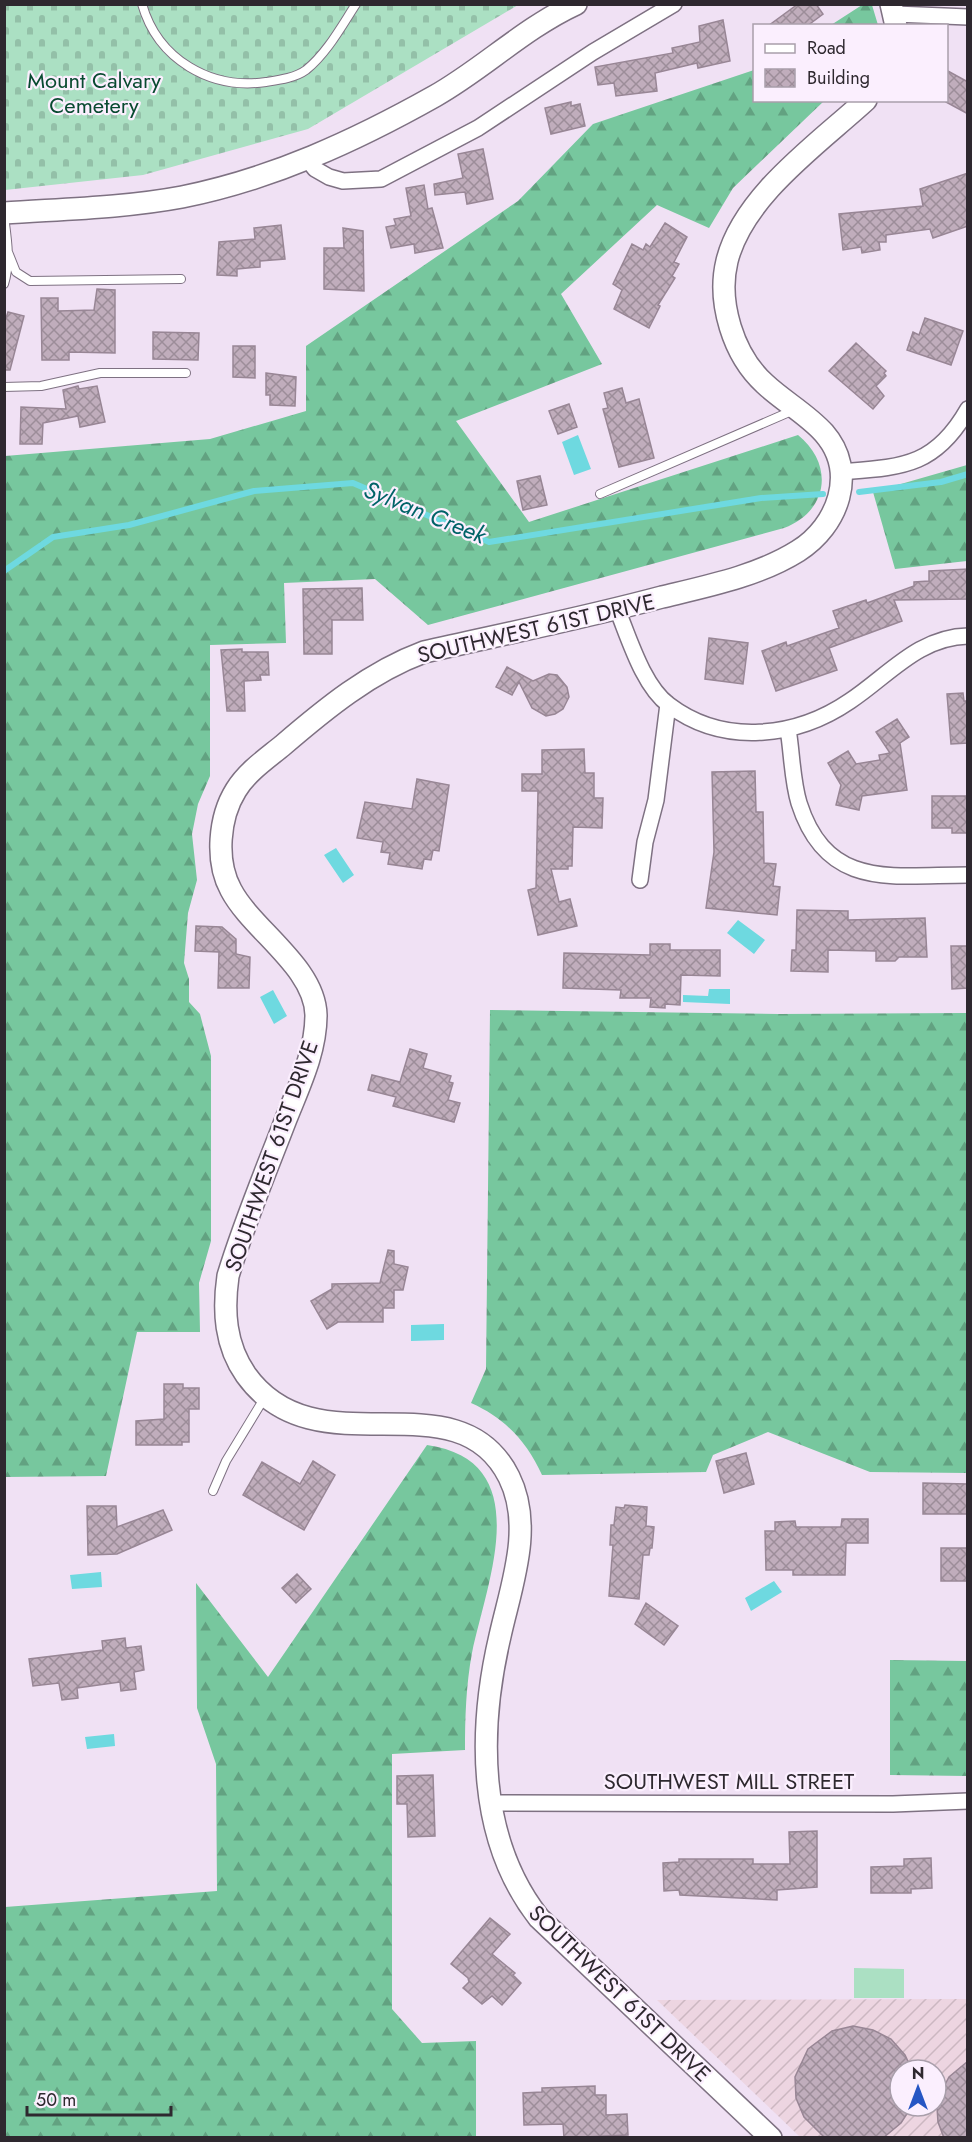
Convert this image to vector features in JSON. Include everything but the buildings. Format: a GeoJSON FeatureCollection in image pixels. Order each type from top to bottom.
{"type":"FeatureCollection","features":[{"type":"Feature","properties":{"kind":"street"},"geometry":{"type":"LineString","coordinates":[[4,214],[179,198],[253,179],[308,160],[438,94],[509,44],[576,4]]}},
{"type":"Feature","properties":{"kind":"street"},"geometry":{"type":"LineString","coordinates":[[308,160],[315,169],[328,177],[343,181],[381,179],[478,128],[601,47],[674,4]]}},
{"type":"Feature","properties":{"kind":"street"},"geometry":{"type":"LineString","coordinates":[[894,15],[968,17]]}},
{"type":"Feature","properties":{"kind":"street","name":"SOUTHWEST 61ST DRIVE"},"geometry":{"type":"LineString","coordinates":[[771,2138],[539,1917],[515,1884],[505,1863],[495,1833],[490,1803],[489,1718],[492,1680],[520,1541],[518,1508],[509,1478],[500,1463],[486,1449],[452,1430],[433,1425],[319,1421],[296,1416],[265,1397],[242,1369],[230,1342],[225,1311],[226,1287],[232,1263],[310,1057],[316,1014],[314,1000],[304,979],[236,899],[226,880],[222,835],[231,800],[250,773],[363,682],[403,660],[424,652],[617,609],[751,572],[798,551],[821,531],[837,507],[841,490],[841,472],[836,454],[825,434],[763,382],[741,352],[727,312],[724,292],[727,262],[737,233],[753,207],[788,171],[864,102]]}},
{"type":"Feature","properties":{"kind":"street"},"geometry":{"type":"LineString","coordinates":[[841,472],[896,468],[922,458],[943,444],[968,409]]}},
{"type":"Feature","properties":{"kind":"street"},"geometry":{"type":"LineString","coordinates":[[617,609],[636,658],[668,704],[693,718],[735,732],[756,733],[789,729],[824,716],[848,703],[919,649],[937,642],[968,636]]}},
{"type":"Feature","properties":{"kind":"street"},"geometry":{"type":"LineString","coordinates":[[640,880],[645,842],[656,800],[668,704]]}},
{"type":"Feature","properties":{"kind":"street"},"geometry":{"type":"LineString","coordinates":[[789,729],[799,802],[819,842],[834,860],[856,871],[881,875],[968,875]]}},
{"type":"Feature","properties":{"kind":"street","name":"SOUTHWEST MILL STREET"},"geometry":{"type":"LineString","coordinates":[[490,1803],[893,1804],[968,1801]]}},
{"type":"Feature","properties":{"kind":"lane"},"geometry":{"type":"LineString","coordinates":[[142,4],[149,24],[177,60],[197,73],[226,83],[256,84],[282,80],[304,71],[319,58],[356,4]]}},
{"type":"Feature","properties":{"kind":"lane"},"geometry":{"type":"LineString","coordinates":[[4,214],[8,252],[8,271],[4,285]]}},
{"type":"Feature","properties":{"kind":"lane"},"geometry":{"type":"LineString","coordinates":[[8,252],[16,272],[30,281],[181,279]]}},
{"type":"Feature","properties":{"kind":"lane"},"geometry":{"type":"LineString","coordinates":[[4,387],[41,386],[100,373],[186,373]]}},
{"type":"Feature","properties":{"kind":"lane"},"geometry":{"type":"LineString","coordinates":[[600,494],[796,409]]}},
{"type":"Feature","properties":{"kind":"lane"},"geometry":{"type":"LineString","coordinates":[[213,1491],[226,1461],[265,1397]]}},
{"type":"Feature","properties":{"kind":"shaded area"},"geometry":{"type":"Polygon","coordinates":[[[967,1999],[967,2137],[800,2137],[657,2000],[967,1999]]]}},
{"type":"Feature","properties":{"kind":"green space","name":"Mount Calvary Cemetery"},"geometry":{"type":"Polygon","coordinates":[[[4,5],[518,5],[308,129],[143,175],[5,190],[4,5]]]}},
{"type":"Feature","properties":{"kind":"green space"},"geometry":{"type":"Polygon","coordinates":[[[862,5],[872,5],[878,24],[833,24],[862,5]]]}},
{"type":"Feature","properties":{"kind":"green space"},"geometry":{"type":"Polygon","coordinates":[[[753,70],[753,102],[823,102],[733,188],[709,228],[657,205],[561,294],[602,364],[456,421],[529,522],[798,435],[810,447],[817,459],[821,473],[818,499],[799,520],[784,528],[428,625],[375,579],[284,583],[286,643],[210,645],[210,776],[198,804],[192,834],[197,880],[188,913],[184,963],[189,979],[189,1002],[200,1014],[211,1056],[211,1241],[199,1283],[200,1332],[137,1332],[106,1476],[5,1477],[5,456],[210,439],[306,411],[306,346],[518,201],[593,124],[753,70]]]}},
{"type":"Feature","properties":{"kind":"green space"},"geometry":{"type":"Polygon","coordinates":[[[967,465],[967,561],[895,569],[873,492],[967,465]]]}},
{"type":"Feature","properties":{"kind":"green space"},"geometry":{"type":"Polygon","coordinates":[[[490,1010],[779,1014],[967,1013],[967,1473],[870,1472],[768,1432],[713,1455],[706,1472],[542,1475],[514,1432],[494,1416],[471,1403],[486,1369],[490,1010]]]}},
{"type":"Feature","properties":{"kind":"green space"},"geometry":{"type":"Polygon","coordinates":[[[427,1445],[462,1456],[483,1475],[494,1500],[497,1529],[487,1594],[470,1665],[466,1702],[465,1750],[392,1754],[392,2009],[422,2043],[476,2041],[476,2137],[5,2137],[5,1907],[217,1891],[216,1764],[197,1708],[196,1583],[268,1677],[427,1445]]]}},
{"type":"Feature","properties":{"kind":"green space"},"geometry":{"type":"Polygon","coordinates":[[[890,1660],[967,1661],[967,1776],[890,1775],[890,1660]]]}},
{"type":"Feature","properties":{"kind":"green space"},"geometry":{"type":"Polygon","coordinates":[[[854,1968],[904,1969],[904,1998],[854,1998],[854,1968]]]}},
{"type":"Feature","properties":{"kind":"water"},"geometry":{"type":"Polygon","coordinates":[[[578,435],[591,469],[574,475],[562,442],[578,435]]]}},
{"type":"Feature","properties":{"kind":"water"},"geometry":{"type":"Polygon","coordinates":[[[336,848],[354,875],[343,883],[324,855],[336,848]]]}},
{"type":"Feature","properties":{"kind":"water"},"geometry":{"type":"Polygon","coordinates":[[[738,920],[765,940],[754,954],[727,933],[738,920]]]}},
{"type":"Feature","properties":{"kind":"water"},"geometry":{"type":"Polygon","coordinates":[[[709,989],[730,989],[730,1004],[683,1002],[683,995],[708,996],[709,989]]]}},
{"type":"Feature","properties":{"kind":"water"},"geometry":{"type":"Polygon","coordinates":[[[273,990],[287,1016],[274,1024],[260,997],[273,990]]]}},
{"type":"Feature","properties":{"kind":"water"},"geometry":{"type":"Polygon","coordinates":[[[444,1324],[444,1340],[411,1341],[411,1325],[444,1324]]]}},
{"type":"Feature","properties":{"kind":"water"},"geometry":{"type":"Polygon","coordinates":[[[101,1572],[102,1587],[72,1589],[70,1575],[101,1572]]]}},
{"type":"Feature","properties":{"kind":"water"},"geometry":{"type":"Polygon","coordinates":[[[774,1581],[782,1592],[751,1611],[745,1598],[774,1581]]]}},
{"type":"Feature","properties":{"kind":"water"},"geometry":{"type":"Polygon","coordinates":[[[114,1734],[115,1746],[87,1749],[85,1737],[114,1734]]]}},
{"type":"Feature","properties":{"kind":"waterway","name":"Sylvan Creek"},"geometry":{"type":"LineString","coordinates":[[859,492],[941,482],[968,474]]}},
{"type":"Feature","properties":{"kind":"waterway","name":"Sylvan Creek"},"geometry":{"type":"LineString","coordinates":[[4,571],[53,537],[129,525],[254,491],[353,483],[489,542],[761,498],[823,494]]}}]}
